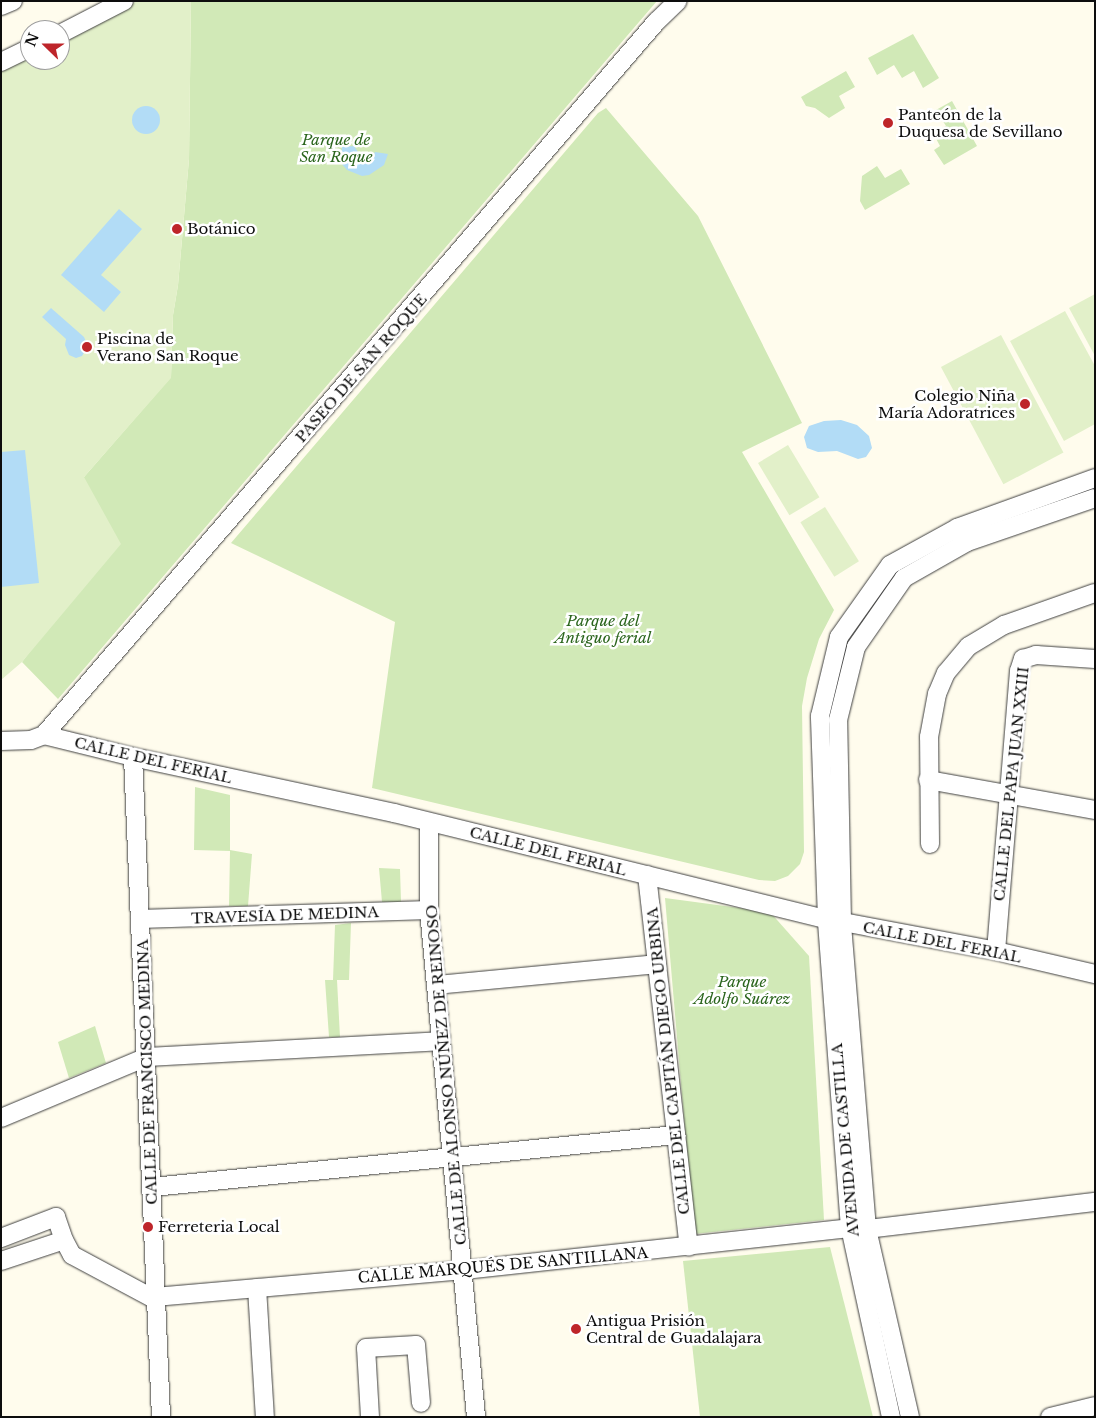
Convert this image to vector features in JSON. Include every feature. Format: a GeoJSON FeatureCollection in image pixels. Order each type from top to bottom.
{"type":"FeatureCollection","features":[{"type":"Feature","properties":{"kind":"street"},"geometry":{"type":"LineString","coordinates":[[1,6],[13,1]]}},
{"type":"Feature","properties":{"kind":"street"},"geometry":{"type":"LineString","coordinates":[[70,29],[124,1]]}},
{"type":"Feature","properties":{"kind":"street","name":"PASEO DE SAN ROQUE"},"geometry":{"type":"LineString","coordinates":[[44,735],[656,22],[678,1]]}},
{"type":"Feature","properties":{"kind":"street"},"geometry":{"type":"LineString","coordinates":[[1,62],[20,53]]}},
{"type":"Feature","properties":{"kind":"street"},"geometry":{"type":"LineString","coordinates":[[835,920],[820,716],[839,637],[890,565],[957,528],[1095,478]]}},
{"type":"Feature","properties":{"kind":"street"},"geometry":{"type":"LineString","coordinates":[[835,920],[838,720],[856,647],[904,578],[967,542],[1095,498]]}},
{"type":"Feature","properties":{"kind":"street"},"geometry":{"type":"LineString","coordinates":[[930,844],[929,737],[937,694],[946,673],[968,646],[1004,625],[1095,593]]}},
{"type":"Feature","properties":{"kind":"street","name":"CALLE DEL PAPA JUAN XXIII"},"geometry":{"type":"LineString","coordinates":[[996,951],[1007,796],[1019,671],[1023,659],[1036,655],[1095,659]]}},
{"type":"Feature","properties":{"kind":"street","name":"CALLE DEL FERIAL"},"geometry":{"type":"LineString","coordinates":[[1,741],[31,740],[44,735],[133,757],[429,823],[835,920],[996,951],[1095,974]]}},
{"type":"Feature","properties":{"kind":"street","name":"CALLE DE FRANCISCO MEDINA"},"geometry":{"type":"LineString","coordinates":[[133,757],[161,1417]]}},
{"type":"Feature","properties":{"kind":"street"},"geometry":{"type":"LineString","coordinates":[[928,780],[1007,796],[1095,810]]}},
{"type":"Feature","properties":{"kind":"street","name":"CALLE DE ALONSO NÚÑEZ DE REINOSO"},"geometry":{"type":"LineString","coordinates":[[429,823],[429,910],[440,1041],[464,1270],[476,1417]]}},
{"type":"Feature","properties":{"kind":"street","name":"CALLE DEL CAPITÁN DIEGO URBINA"},"geometry":{"type":"LineString","coordinates":[[648,875],[689,1248]]}},
{"type":"Feature","properties":{"kind":"street","name":"TRAVESÍA DE MEDINA"},"geometry":{"type":"LineString","coordinates":[[140,919],[429,910]]}},
{"type":"Feature","properties":{"kind":"street","name":"AVENIDA DE CASTILLA"},"geometry":{"type":"LineString","coordinates":[[835,920],[859,1229],[891,1417]]}},
{"type":"Feature","properties":{"kind":"street"},"geometry":{"type":"LineString","coordinates":[[436,985],[657,964]]}},
{"type":"Feature","properties":{"kind":"street"},"geometry":{"type":"LineString","coordinates":[[1,1118],[146,1058],[440,1041]]}},
{"type":"Feature","properties":{"kind":"street"},"geometry":{"type":"LineString","coordinates":[[152,1186],[676,1135]]}},
{"type":"Feature","properties":{"kind":"street","name":"CALLE MARQUÉS DE SANTILLANA"},"geometry":{"type":"LineString","coordinates":[[156,1298],[689,1248],[1095,1202]]}},
{"type":"Feature","properties":{"kind":"street"},"geometry":{"type":"LineString","coordinates":[[1,1238],[56,1217],[64,1240],[72,1255],[156,1298]]}},
{"type":"Feature","properties":{"kind":"street","name":"AVENIDA DE CASTILLA"},"geometry":{"type":"LineString","coordinates":[[859,1229],[910,1417]]}},
{"type":"Feature","properties":{"kind":"street"},"geometry":{"type":"LineString","coordinates":[[1,1261],[64,1240]]}},
{"type":"Feature","properties":{"kind":"street"},"geometry":{"type":"LineString","coordinates":[[258,1288],[265,1417]]}},
{"type":"Feature","properties":{"kind":"street"},"geometry":{"type":"LineString","coordinates":[[370,1417],[366,1348],[416,1345],[421,1403]]}},
{"type":"Feature","properties":{"kind":"street"},"geometry":{"type":"LineString","coordinates":[[1050,1417],[1095,1406]]}},
{"type":"Feature","properties":{"kind":"green space","name":"Piscina de Verano San Roque"},"geometry":{"type":"Polygon","coordinates":[[[137,1],[191,1],[189,159],[178,285],[173,315],[171,378],[84,477],[121,544],[22,662],[1,680],[1,70],[20,61],[20,70],[70,70],[70,36],[137,1]]]}},
{"type":"Feature","properties":{"kind":"green space","name":"Parque de San Roque"},"geometry":{"type":"Polygon","coordinates":[[[191,1],[657,1],[58,699],[22,662],[31,650],[84,477],[171,377],[173,315],[178,285],[189,159],[191,1]]]}},
{"type":"Feature","properties":{"kind":"green space"},"geometry":{"type":"Polygon","coordinates":[[[913,34],[939,78],[923,88],[914,71],[902,78],[894,65],[877,75],[868,58],[913,34]]]}},
{"type":"Feature","properties":{"kind":"green space"},"geometry":{"type":"Polygon","coordinates":[[[846,71],[855,87],[839,96],[845,108],[829,118],[815,108],[806,106],[801,97],[846,71]]]}},
{"type":"Feature","properties":{"kind":"green space"},"geometry":{"type":"Polygon","coordinates":[[[952,101],[977,146],[944,165],[934,150],[940,146],[933,133],[946,126],[936,110],[952,101]]]}},
{"type":"Feature","properties":{"kind":"green space","name":"Parque del Antiguo ferial"},"geometry":{"type":"Polygon","coordinates":[[[606,108],[698,216],[802,423],[742,452],[834,610],[819,639],[807,678],[802,706],[804,852],[800,864],[788,876],[775,881],[759,880],[372,788],[395,622],[231,543],[598,113],[606,108]]]}},
{"type":"Feature","properties":{"kind":"green space"},"geometry":{"type":"Polygon","coordinates":[[[877,166],[885,178],[901,169],[910,184],[865,210],[860,201],[862,176],[877,166]]]}},
{"type":"Feature","properties":{"kind":"green space"},"geometry":{"type":"Polygon","coordinates":[[[1095,294],[1095,356],[1069,308],[1095,294]]]}},
{"type":"Feature","properties":{"kind":"green space"},"geometry":{"type":"Polygon","coordinates":[[[1065,311],[1095,366],[1095,424],[1064,441],[1010,341],[1065,311]]]}},
{"type":"Feature","properties":{"kind":"green space"},"geometry":{"type":"Polygon","coordinates":[[[1001,335],[1063,452],[1003,484],[941,367],[1001,335]]]}},
{"type":"Feature","properties":{"kind":"green space"},"geometry":{"type":"Polygon","coordinates":[[[788,445],[819,497],[789,515],[758,463],[788,445]]]}},
{"type":"Feature","properties":{"kind":"green space"},"geometry":{"type":"Polygon","coordinates":[[[825,507],[859,561],[834,577],[800,522],[825,507]]]}},
{"type":"Feature","properties":{"kind":"green space"},"geometry":{"type":"Polygon","coordinates":[[[195,787],[230,795],[230,850],[252,854],[248,906],[229,906],[230,851],[194,850],[195,787]]]}},
{"type":"Feature","properties":{"kind":"green space"},"geometry":{"type":"Polygon","coordinates":[[[379,868],[400,869],[401,902],[382,902],[379,868]]]}},
{"type":"Feature","properties":{"kind":"green space","name":"Parque Adolfo Suárez"},"geometry":{"type":"Polygon","coordinates":[[[665,898],[770,912],[809,956],[824,1220],[694,1234],[665,898]]]}},
{"type":"Feature","properties":{"kind":"green space"},"geometry":{"type":"Polygon","coordinates":[[[351,923],[349,980],[337,980],[340,1037],[329,1037],[325,980],[333,980],[335,925],[351,923]]]}},
{"type":"Feature","properties":{"kind":"green space"},"geometry":{"type":"Polygon","coordinates":[[[95,1026],[106,1063],[69,1078],[58,1042],[95,1026]]]}},
{"type":"Feature","properties":{"kind":"green space"},"geometry":{"type":"Polygon","coordinates":[[[830,1247],[873,1417],[700,1417],[683,1261],[830,1247]]]}},
{"type":"Feature","properties":{"kind":"water"},"geometry":{"type":"Polygon","coordinates":[[[146,106],[156,110],[160,120],[156,130],[146,134],[136,130],[132,120],[136,110],[146,106]]]}},
{"type":"Feature","properties":{"kind":"water"},"geometry":{"type":"Polygon","coordinates":[[[354,146],[364,161],[372,158],[375,152],[388,154],[384,165],[369,175],[362,176],[347,170],[341,163],[342,147],[354,146]]]}},
{"type":"Feature","properties":{"kind":"water"},"geometry":{"type":"Polygon","coordinates":[[[119,209],[142,229],[101,275],[121,292],[104,312],[61,275],[119,209]]]}},
{"type":"Feature","properties":{"kind":"water"},"geometry":{"type":"Polygon","coordinates":[[[51,308],[84,337],[88,346],[82,356],[76,358],[69,355],[65,345],[66,339],[42,317],[51,308]]]}},
{"type":"Feature","properties":{"kind":"water"},"geometry":{"type":"Polygon","coordinates":[[[841,420],[857,425],[869,436],[872,448],[866,457],[858,459],[837,451],[818,452],[807,448],[804,437],[809,426],[824,421],[841,420]]]}},
{"type":"Feature","properties":{"kind":"water"},"geometry":{"type":"Polygon","coordinates":[[[25,450],[39,583],[1,587],[1,452],[25,450]]]}},
{"type":"Feature","properties":{"kind":"place","name":"Panteón de la Duquesa de Sevillano"},"geometry":{"type":"Point","coordinates":[888,123]}},
{"type":"Feature","properties":{"kind":"place","name":"Botánico"},"geometry":{"type":"Point","coordinates":[177,229]}},
{"type":"Feature","properties":{"kind":"place","name":"Piscina de Verano San Roque"},"geometry":{"type":"Point","coordinates":[87,347]}},
{"type":"Feature","properties":{"kind":"place","name":"Colegio Niña María Adoratrices"},"geometry":{"type":"Point","coordinates":[1025,404]}},
{"type":"Feature","properties":{"kind":"place","name":"Ferreteria Local"},"geometry":{"type":"Point","coordinates":[148,1227]}},
{"type":"Feature","properties":{"kind":"place","name":"Antigua Prisión Central de Guadalajara"},"geometry":{"type":"Point","coordinates":[576,1329]}}]}
